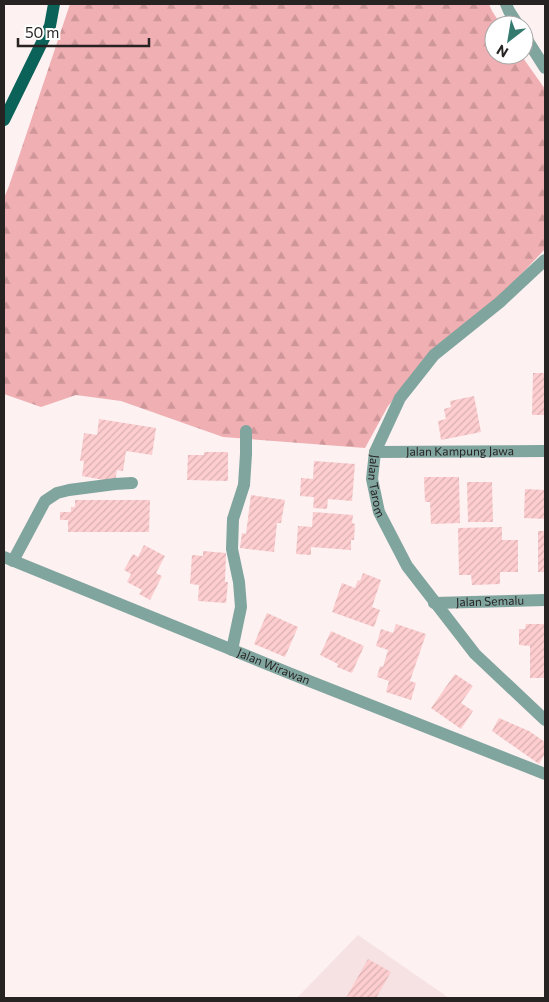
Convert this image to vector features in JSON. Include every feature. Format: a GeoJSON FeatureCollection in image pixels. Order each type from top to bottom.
{"type":"FeatureCollection","features":[{"type":"Feature","properties":{"kind":"main road"},"geometry":{"type":"LineString","coordinates":[[4,120],[50,26],[54,4]]}},
{"type":"Feature","properties":{"kind":"street"},"geometry":{"type":"LineString","coordinates":[[534,51],[545,68]]}},
{"type":"Feature","properties":{"kind":"street","name":"Jalan Tarom"},"geometry":{"type":"LineString","coordinates":[[545,260],[500,302],[434,355],[400,398],[374,452],[372,479],[379,512],[407,566],[475,654],[545,720]]}},
{"type":"Feature","properties":{"kind":"street"},"geometry":{"type":"LineString","coordinates":[[232,650],[241,607],[239,582],[232,549],[233,518],[244,485],[246,432]]}},
{"type":"Feature","properties":{"kind":"street","name":"Jalan Kampung Jawa"},"geometry":{"type":"LineString","coordinates":[[374,452],[545,451]]}},
{"type":"Feature","properties":{"kind":"street"},"geometry":{"type":"LineString","coordinates":[[8,559],[45,501],[57,493],[132,483]]}},
{"type":"Feature","properties":{"kind":"street","name":"Jalan Wirawan"},"geometry":{"type":"LineString","coordinates":[[8,559],[545,774]]}},
{"type":"Feature","properties":{"kind":"street","name":"Jalan Semalu"},"geometry":{"type":"LineString","coordinates":[[434,602],[545,600]]}},
{"type":"Feature","properties":{"kind":"shaded area"},"geometry":{"type":"Polygon","coordinates":[[[358,935],[449,998],[297,998],[358,935]]]}},
{"type":"Feature","properties":{"kind":"green space"},"geometry":{"type":"Polygon","coordinates":[[[70,4],[489,4],[495,15],[484,15],[484,65],[528,65],[545,89],[545,249],[496,301],[435,348],[388,406],[365,448],[223,437],[121,401],[76,395],[41,407],[4,394],[4,198],[70,4]]]}},
{"type":"Feature","properties":{"kind":"building"},"geometry":{"type":"Polygon","coordinates":[[[533,373],[545,373],[545,415],[532,415],[533,373]]]}},
{"type":"Feature","properties":{"kind":"building"},"geometry":{"type":"Polygon","coordinates":[[[474,396],[481,432],[441,440],[438,421],[446,419],[444,409],[451,407],[450,401],[474,396]]]}},
{"type":"Feature","properties":{"kind":"building"},"geometry":{"type":"Polygon","coordinates":[[[99,419],[156,428],[152,455],[126,451],[123,471],[117,470],[115,482],[82,476],[84,461],[80,461],[84,433],[97,435],[99,419]]]}},
{"type":"Feature","properties":{"kind":"building"},"geometry":{"type":"Polygon","coordinates":[[[204,452],[228,452],[228,481],[187,480],[188,455],[204,455],[204,452]]]}},
{"type":"Feature","properties":{"kind":"building"},"geometry":{"type":"Polygon","coordinates":[[[314,461],[355,464],[352,501],[328,499],[327,509],[313,508],[314,497],[300,496],[301,478],[313,479],[314,461]]]}},
{"type":"Feature","properties":{"kind":"building"},"geometry":{"type":"Polygon","coordinates":[[[424,477],[459,477],[460,523],[431,524],[430,502],[425,502],[424,477]]]}},
{"type":"Feature","properties":{"kind":"building"},"geometry":{"type":"Polygon","coordinates":[[[467,482],[492,482],[493,522],[468,522],[467,482]]]}},
{"type":"Feature","properties":{"kind":"building"},"geometry":{"type":"Polygon","coordinates":[[[525,489],[545,490],[545,519],[524,518],[525,489]]]}},
{"type":"Feature","properties":{"kind":"building"},"geometry":{"type":"Polygon","coordinates":[[[251,495],[285,500],[281,523],[277,523],[274,552],[240,548],[242,533],[246,534],[251,495]]]}},
{"type":"Feature","properties":{"kind":"building"},"geometry":{"type":"Polygon","coordinates":[[[75,500],[150,500],[149,532],[68,532],[68,520],[60,520],[60,512],[71,512],[71,507],[75,507],[75,500]]]}},
{"type":"Feature","properties":{"kind":"building"},"geometry":{"type":"Polygon","coordinates":[[[313,512],[353,515],[352,523],[355,524],[354,540],[351,540],[351,550],[311,547],[311,555],[296,554],[298,526],[312,527],[313,512]]]}},
{"type":"Feature","properties":{"kind":"building"},"geometry":{"type":"Polygon","coordinates":[[[502,527],[502,540],[518,540],[518,572],[500,572],[500,584],[472,585],[471,575],[459,575],[458,528],[502,527]]]}},
{"type":"Feature","properties":{"kind":"building"},"geometry":{"type":"Polygon","coordinates":[[[538,531],[545,531],[545,572],[538,572],[538,531]]]}},
{"type":"Feature","properties":{"kind":"building"},"geometry":{"type":"Polygon","coordinates":[[[144,545],[165,556],[156,573],[162,576],[150,600],[139,594],[142,590],[127,582],[131,574],[124,570],[133,554],[138,557],[144,545]]]}},
{"type":"Feature","properties":{"kind":"building"},"geometry":{"type":"Polygon","coordinates":[[[203,551],[226,553],[225,582],[228,582],[226,603],[198,601],[199,585],[190,584],[192,555],[203,556],[203,551]]]}},
{"type":"Feature","properties":{"kind":"building"},"geometry":{"type":"Polygon","coordinates":[[[363,573],[381,580],[372,607],[380,610],[374,627],[332,612],[342,583],[355,588],[363,573]]]}},
{"type":"Feature","properties":{"kind":"building"},"geometry":{"type":"Polygon","coordinates":[[[267,613],[298,627],[285,657],[254,644],[267,613]]]}},
{"type":"Feature","properties":{"kind":"building"},"geometry":{"type":"Polygon","coordinates":[[[396,624],[426,634],[410,681],[416,683],[411,700],[386,692],[389,681],[377,677],[380,666],[383,667],[388,650],[376,646],[381,629],[393,633],[396,624]]]}},
{"type":"Feature","properties":{"kind":"building"},"geometry":{"type":"Polygon","coordinates":[[[526,624],[545,624],[545,678],[530,678],[530,646],[519,645],[519,629],[525,629],[526,624]]]}},
{"type":"Feature","properties":{"kind":"building"},"geometry":{"type":"Polygon","coordinates":[[[331,631],[364,646],[352,673],[337,667],[338,664],[320,655],[331,631]]]}},
{"type":"Feature","properties":{"kind":"building"},"geometry":{"type":"Polygon","coordinates":[[[455,674],[473,686],[461,703],[473,711],[461,729],[431,708],[455,674]]]}},
{"type":"Feature","properties":{"kind":"building"},"geometry":{"type":"Polygon","coordinates":[[[499,718],[529,731],[545,742],[545,754],[539,764],[492,731],[499,718]]]}},
{"type":"Feature","properties":{"kind":"building"},"geometry":{"type":"Polygon","coordinates":[[[368,959],[391,972],[376,998],[346,998],[368,959]]]}}]}
